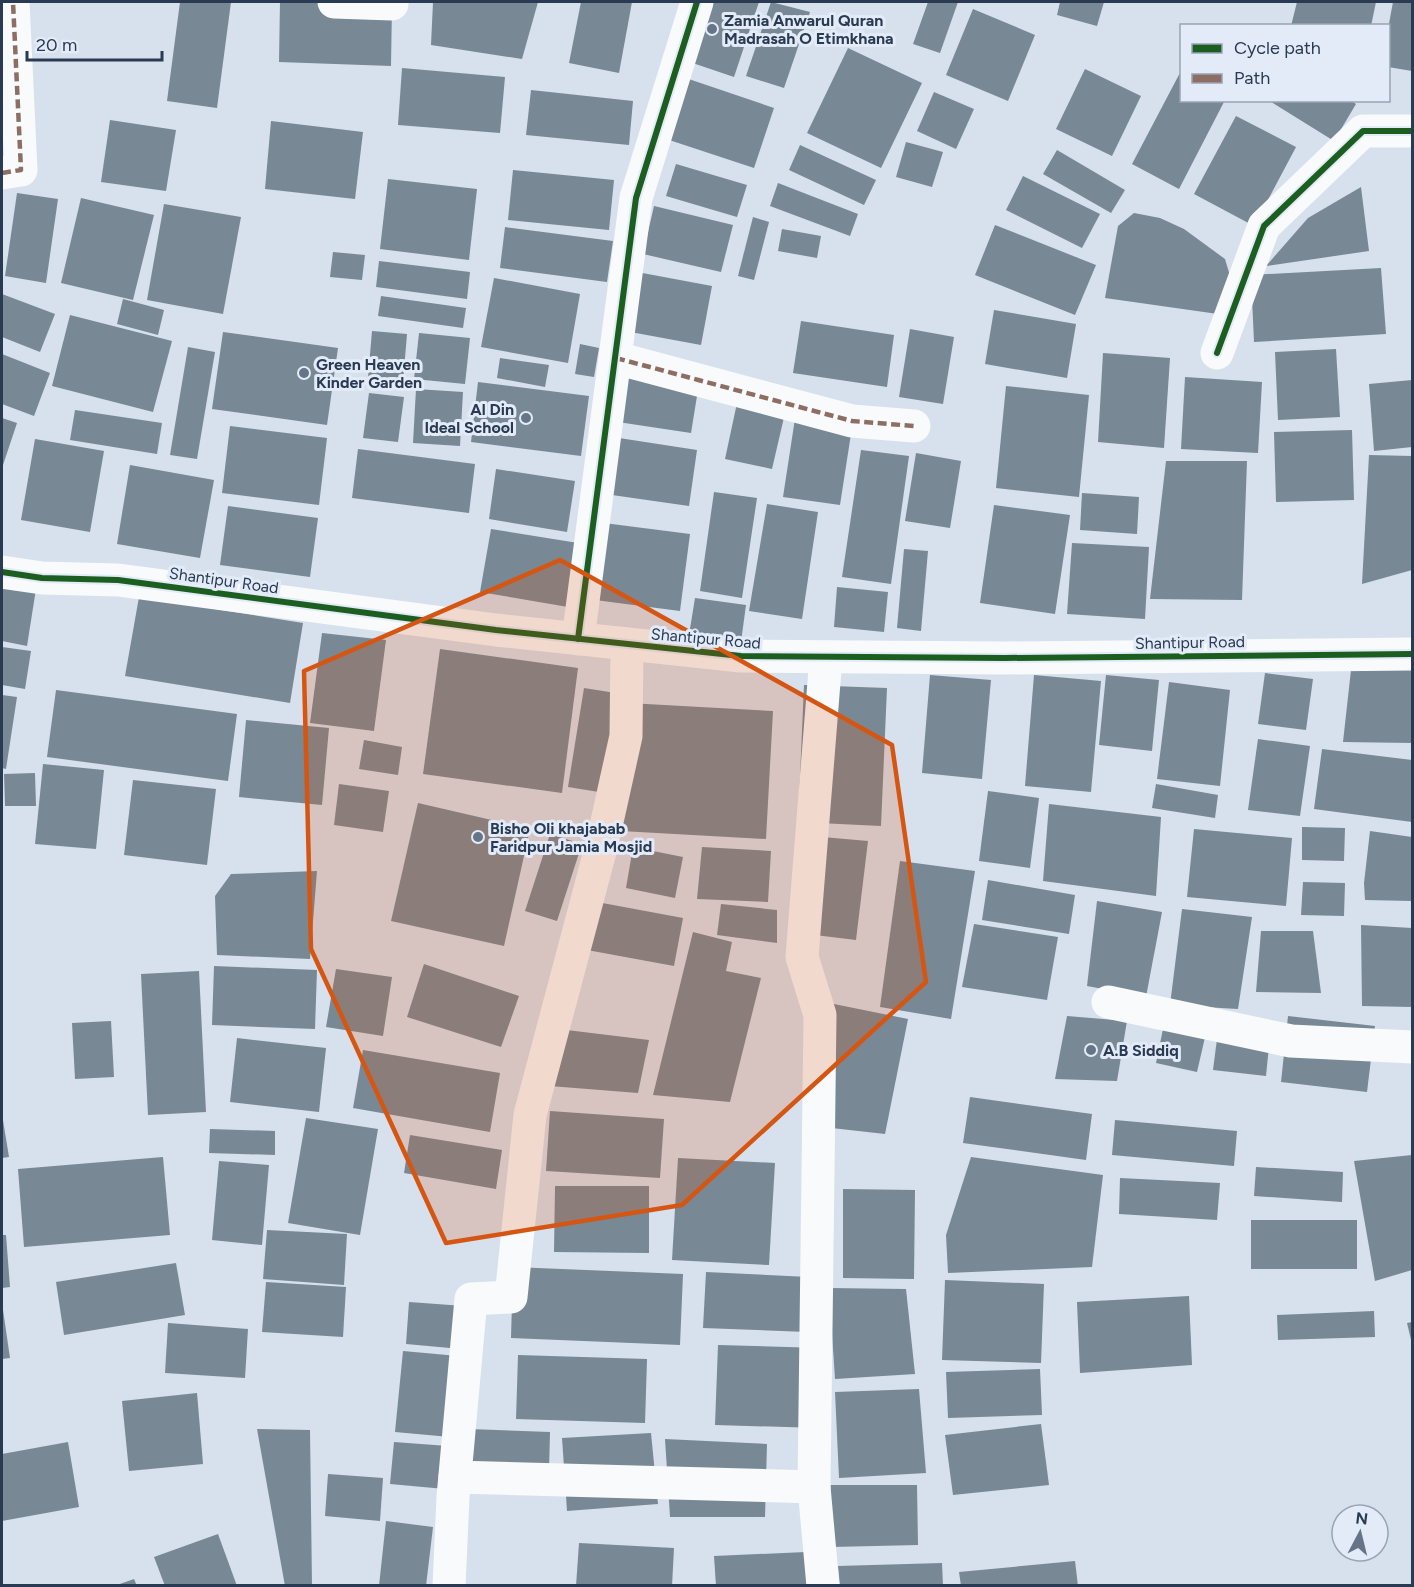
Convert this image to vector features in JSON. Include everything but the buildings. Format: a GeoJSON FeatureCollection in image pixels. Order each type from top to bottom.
{"type":"FeatureCollection","features":[{"type":"Feature","properties":{"kind":"street"},"geometry":{"type":"LineString","coordinates":[[2,173],[21,170],[13,2]]}},
{"type":"Feature","properties":{"kind":"street"},"geometry":{"type":"LineString","coordinates":[[334,2],[392,4]]}},
{"type":"Feature","properties":{"kind":"street"},"geometry":{"type":"LineString","coordinates":[[578,639],[636,198],[698,2]]}},
{"type":"Feature","properties":{"kind":"street"},"geometry":{"type":"LineString","coordinates":[[1217,353],[1264,226],[1363,131],[1413,131]]}},
{"type":"Feature","properties":{"kind":"street"},"geometry":{"type":"LineString","coordinates":[[616,357],[852,421],[915,426]]}},
{"type":"Feature","properties":{"kind":"street","name":"Shantipur Road"},"geometry":{"type":"LineString","coordinates":[[2,572],[42,578],[118,580],[578,639],[741,656],[1005,658],[1413,654]]}},
{"type":"Feature","properties":{"kind":"street"},"geometry":{"type":"LineString","coordinates":[[449,1586],[454,1477],[471,1299],[512,1297],[530,1115],[602,844],[626,736],[627,644]]}},
{"type":"Feature","properties":{"kind":"street"},"geometry":{"type":"LineString","coordinates":[[823,1586],[814,1486],[820,1015],[802,957],[826,657]]}},
{"type":"Feature","properties":{"kind":"street"},"geometry":{"type":"LineString","coordinates":[[1108,1002],[1292,1041],[1413,1047]]}},
{"type":"Feature","properties":{"kind":"street"},"geometry":{"type":"LineString","coordinates":[[454,1477],[814,1486]]}},
{"type":"Feature","properties":{"kind":"highlighted area"},"geometry":{"type":"Polygon","coordinates":[[[560,560],[892,745],[926,982],[682,1205],[446,1243],[311,949],[304,671],[560,560]]]}},
{"type":"Feature","properties":{"kind":"marked path"},"geometry":{"type":"LineString","coordinates":[[2,173],[21,170],[13,2]]}},
{"type":"Feature","properties":{"kind":"marked path"},"geometry":{"type":"LineString","coordinates":[[616,358],[852,421],[914,426]]}},
{"type":"Feature","properties":{"kind":"cycle path"},"geometry":{"type":"LineString","coordinates":[[578,639],[636,198],[697,2]]}},
{"type":"Feature","properties":{"kind":"cycle path"},"geometry":{"type":"LineString","coordinates":[[1217,353],[1264,226],[1363,131],[1412,131]]}},
{"type":"Feature","properties":{"kind":"cycle path"},"geometry":{"type":"LineString","coordinates":[[2,572],[42,578],[118,580],[496,630],[741,656],[1005,658],[1412,654]]}},
{"type":"Feature","properties":{"kind":"place","name":"Zamia Anwarul Quran Madrasah O Etimkhana"},"geometry":{"type":"Point","coordinates":[712,29]}},
{"type":"Feature","properties":{"kind":"place","name":"Green Heaven Kinder Garden"},"geometry":{"type":"Point","coordinates":[304,373]}},
{"type":"Feature","properties":{"kind":"place","name":"Al Din Ideal School"},"geometry":{"type":"Point","coordinates":[526,418]}},
{"type":"Feature","properties":{"kind":"place","name":"Bisho Oli khajabab Faridpur Jamia Mosjid"},"geometry":{"type":"Point","coordinates":[478,837]}},
{"type":"Feature","properties":{"kind":"place","name":"A.B Siddiq"},"geometry":{"type":"Point","coordinates":[1091,1050]}}]}
